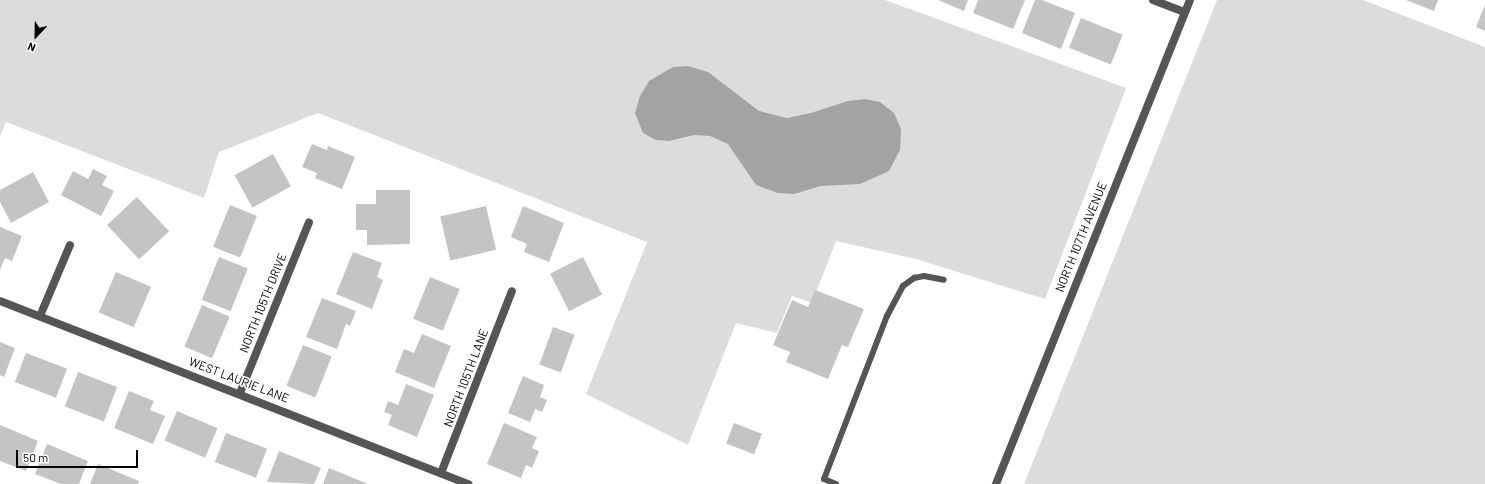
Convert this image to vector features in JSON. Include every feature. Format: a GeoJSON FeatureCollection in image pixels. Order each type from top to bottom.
{"type":"FeatureCollection","features":[{"type":"Feature","properties":{"kind":"street"},"geometry":{"type":"LineString","coordinates":[[1153,0],[1185,12]]}},
{"type":"Feature","properties":{"kind":"street","name":"NORTH 107TH AVENUE"},"geometry":{"type":"LineString","coordinates":[[996,484],[1190,0]]}},
{"type":"Feature","properties":{"kind":"street","name":"NORTH 105TH DRIVE"},"geometry":{"type":"LineString","coordinates":[[240,393],[309,222]]}},
{"type":"Feature","properties":{"kind":"street"},"geometry":{"type":"LineString","coordinates":[[40,316],[70,245]]}},
{"type":"Feature","properties":{"kind":"street","name":"NORTH 105TH LANE"},"geometry":{"type":"LineString","coordinates":[[441,473],[512,291]]}},
{"type":"Feature","properties":{"kind":"street","name":"WEST LAURIE LANE"},"geometry":{"type":"LineString","coordinates":[[0,301],[240,393],[468,484]]}},
{"type":"Feature","properties":{"kind":"lane"},"geometry":{"type":"LineString","coordinates":[[836,484],[824,479],[887,316],[903,286],[914,278],[924,276],[944,280]]}},
{"type":"Feature","properties":{"kind":"shaded area"},"geometry":{"type":"Polygon","coordinates":[[[0,0],[885,0],[1126,88],[1045,299],[916,259],[836,241],[812,303],[792,296],[777,333],[736,323],[688,445],[586,394],[647,242],[318,113],[219,152],[204,198],[6,122],[0,136],[0,0]]]}},
{"type":"Feature","properties":{"kind":"shaded area"},"geometry":{"type":"Polygon","coordinates":[[[1217,0],[1363,0],[1485,47],[1485,484],[1024,484],[1217,0]]]}},
{"type":"Feature","properties":{"kind":"shaded area"},"geometry":{"type":"Polygon","coordinates":[[[688,66],[708,72],[759,111],[787,118],[811,113],[848,101],[865,99],[880,102],[894,113],[901,129],[900,150],[889,171],[860,184],[821,186],[794,194],[778,193],[756,185],[728,144],[710,136],[694,135],[669,141],[656,140],[643,133],[635,113],[640,96],[649,81],[673,67],[688,66]]]}},
{"type":"Feature","properties":{"kind":"building"},"geometry":{"type":"Polygon","coordinates":[[[938,0],[968,0],[964,11],[938,0]]]}},
{"type":"Feature","properties":{"kind":"building"},"geometry":{"type":"Polygon","coordinates":[[[978,0],[1025,0],[1013,29],[973,13],[978,0]]]}},
{"type":"Feature","properties":{"kind":"building"},"geometry":{"type":"Polygon","coordinates":[[[1035,0],[1042,0],[1075,13],[1061,49],[1022,33],[1035,0]]]}},
{"type":"Feature","properties":{"kind":"building"},"geometry":{"type":"Polygon","coordinates":[[[1406,0],[1438,0],[1434,11],[1406,0]]]}},
{"type":"Feature","properties":{"kind":"building"},"geometry":{"type":"Polygon","coordinates":[[[1485,5],[1485,31],[1476,27],[1485,5]]]}},
{"type":"Feature","properties":{"kind":"building"},"geometry":{"type":"Polygon","coordinates":[[[1081,18],[1123,35],[1111,65],[1069,48],[1081,18]]]}},
{"type":"Feature","properties":{"kind":"building"},"geometry":{"type":"Polygon","coordinates":[[[312,144],[327,150],[328,146],[355,157],[342,189],[315,178],[317,173],[302,167],[312,144]]]}},
{"type":"Feature","properties":{"kind":"building"},"geometry":{"type":"Polygon","coordinates":[[[273,154],[291,186],[252,208],[235,175],[273,154]]]}},
{"type":"Feature","properties":{"kind":"building"},"geometry":{"type":"Polygon","coordinates":[[[93,169],[107,176],[102,185],[114,191],[101,216],[61,195],[73,171],[88,179],[93,169]]]}},
{"type":"Feature","properties":{"kind":"building"},"geometry":{"type":"Polygon","coordinates":[[[33,172],[49,202],[11,223],[0,202],[0,190],[33,172]]]}},
{"type":"Feature","properties":{"kind":"building"},"geometry":{"type":"Polygon","coordinates":[[[376,190],[410,190],[410,244],[367,245],[367,230],[356,230],[356,204],[376,204],[376,190]]]}},
{"type":"Feature","properties":{"kind":"building"},"geometry":{"type":"Polygon","coordinates":[[[137,197],[169,231],[139,259],[107,225],[137,197]]]}},
{"type":"Feature","properties":{"kind":"building"},"geometry":{"type":"Polygon","coordinates":[[[230,205],[257,216],[240,258],[213,247],[230,205]]]}},
{"type":"Feature","properties":{"kind":"building"},"geometry":{"type":"Polygon","coordinates":[[[486,206],[496,250],[450,260],[440,217],[486,206]]]}},
{"type":"Feature","properties":{"kind":"building"},"geometry":{"type":"Polygon","coordinates":[[[523,206],[564,223],[549,262],[524,252],[527,244],[511,237],[523,206]]]}},
{"type":"Feature","properties":{"kind":"building"},"geometry":{"type":"Polygon","coordinates":[[[0,227],[22,236],[12,261],[5,258],[0,270],[0,227]]]}},
{"type":"Feature","properties":{"kind":"building"},"geometry":{"type":"Polygon","coordinates":[[[353,252],[382,263],[377,277],[383,280],[372,309],[336,294],[353,252]]]}},
{"type":"Feature","properties":{"kind":"building"},"geometry":{"type":"Polygon","coordinates":[[[219,257],[248,269],[231,311],[202,300],[219,257]]]}},
{"type":"Feature","properties":{"kind":"building"},"geometry":{"type":"Polygon","coordinates":[[[583,257],[602,294],[569,311],[550,274],[583,257]]]}},
{"type":"Feature","properties":{"kind":"building"},"geometry":{"type":"Polygon","coordinates":[[[116,272],[151,287],[134,327],[99,313],[116,272]]]}},
{"type":"Feature","properties":{"kind":"building"},"geometry":{"type":"Polygon","coordinates":[[[430,277],[460,289],[443,331],[413,319],[430,277]]]}},
{"type":"Feature","properties":{"kind":"building"},"geometry":{"type":"Polygon","coordinates":[[[815,290],[864,309],[848,347],[842,345],[828,379],[786,362],[790,352],[773,345],[792,300],[808,307],[815,290]]]}},
{"type":"Feature","properties":{"kind":"building"},"geometry":{"type":"Polygon","coordinates":[[[322,298],[356,311],[350,326],[346,324],[337,349],[306,337],[322,298]]]}},
{"type":"Feature","properties":{"kind":"building"},"geometry":{"type":"Polygon","coordinates":[[[202,305],[230,317],[212,358],[184,346],[202,305]]]}},
{"type":"Feature","properties":{"kind":"building"},"geometry":{"type":"Polygon","coordinates":[[[553,327],[575,335],[561,372],[539,365],[553,327]]]}},
{"type":"Feature","properties":{"kind":"building"},"geometry":{"type":"Polygon","coordinates":[[[422,334],[451,346],[434,388],[395,372],[404,349],[414,353],[422,334]]]}},
{"type":"Feature","properties":{"kind":"building"},"geometry":{"type":"Polygon","coordinates":[[[0,342],[15,348],[4,377],[0,375],[0,342]]]}},
{"type":"Feature","properties":{"kind":"building"},"geometry":{"type":"Polygon","coordinates":[[[303,345],[332,357],[315,397],[287,386],[303,345]]]}},
{"type":"Feature","properties":{"kind":"building"},"geometry":{"type":"Polygon","coordinates":[[[26,353],[67,369],[56,398],[15,382],[26,353]]]}},
{"type":"Feature","properties":{"kind":"building"},"geometry":{"type":"Polygon","coordinates":[[[78,372],[117,387],[104,422],[65,407],[78,372]]]}},
{"type":"Feature","properties":{"kind":"building"},"geometry":{"type":"Polygon","coordinates":[[[523,376],[544,385],[540,397],[547,400],[542,412],[535,409],[530,422],[508,413],[523,376]]]}},
{"type":"Feature","properties":{"kind":"building"},"geometry":{"type":"Polygon","coordinates":[[[406,384],[434,395],[417,437],[388,425],[392,415],[384,412],[388,401],[398,405],[406,384]]]}},
{"type":"Feature","properties":{"kind":"building"},"geometry":{"type":"Polygon","coordinates":[[[129,391],[154,401],[150,410],[165,416],[153,444],[114,428],[129,391]]]}},
{"type":"Feature","properties":{"kind":"building"},"geometry":{"type":"Polygon","coordinates":[[[177,411],[218,428],[205,458],[164,440],[177,411]]]}},
{"type":"Feature","properties":{"kind":"building"},"geometry":{"type":"Polygon","coordinates":[[[504,423],[537,437],[532,448],[539,451],[532,468],[526,465],[521,478],[487,464],[504,423]]]}},
{"type":"Feature","properties":{"kind":"building"},"geometry":{"type":"Polygon","coordinates":[[[734,423],[762,434],[754,454],[726,444],[734,423]]]}},
{"type":"Feature","properties":{"kind":"building"},"geometry":{"type":"Polygon","coordinates":[[[0,425],[38,441],[26,471],[0,461],[0,425]]]}},
{"type":"Feature","properties":{"kind":"building"},"geometry":{"type":"Polygon","coordinates":[[[226,433],[267,449],[256,478],[215,462],[226,433]]]}},
{"type":"Feature","properties":{"kind":"building"},"geometry":{"type":"Polygon","coordinates":[[[47,444],[88,461],[79,484],[61,484],[35,474],[47,444]]]}},
{"type":"Feature","properties":{"kind":"building"},"geometry":{"type":"Polygon","coordinates":[[[279,451],[321,468],[314,484],[267,482],[279,451]]]}},
{"type":"Feature","properties":{"kind":"building"},"geometry":{"type":"Polygon","coordinates":[[[98,464],[139,481],[138,484],[90,484],[98,464]]]}},
{"type":"Feature","properties":{"kind":"building"},"geometry":{"type":"Polygon","coordinates":[[[329,468],[368,484],[323,484],[329,468]]]}}]}
